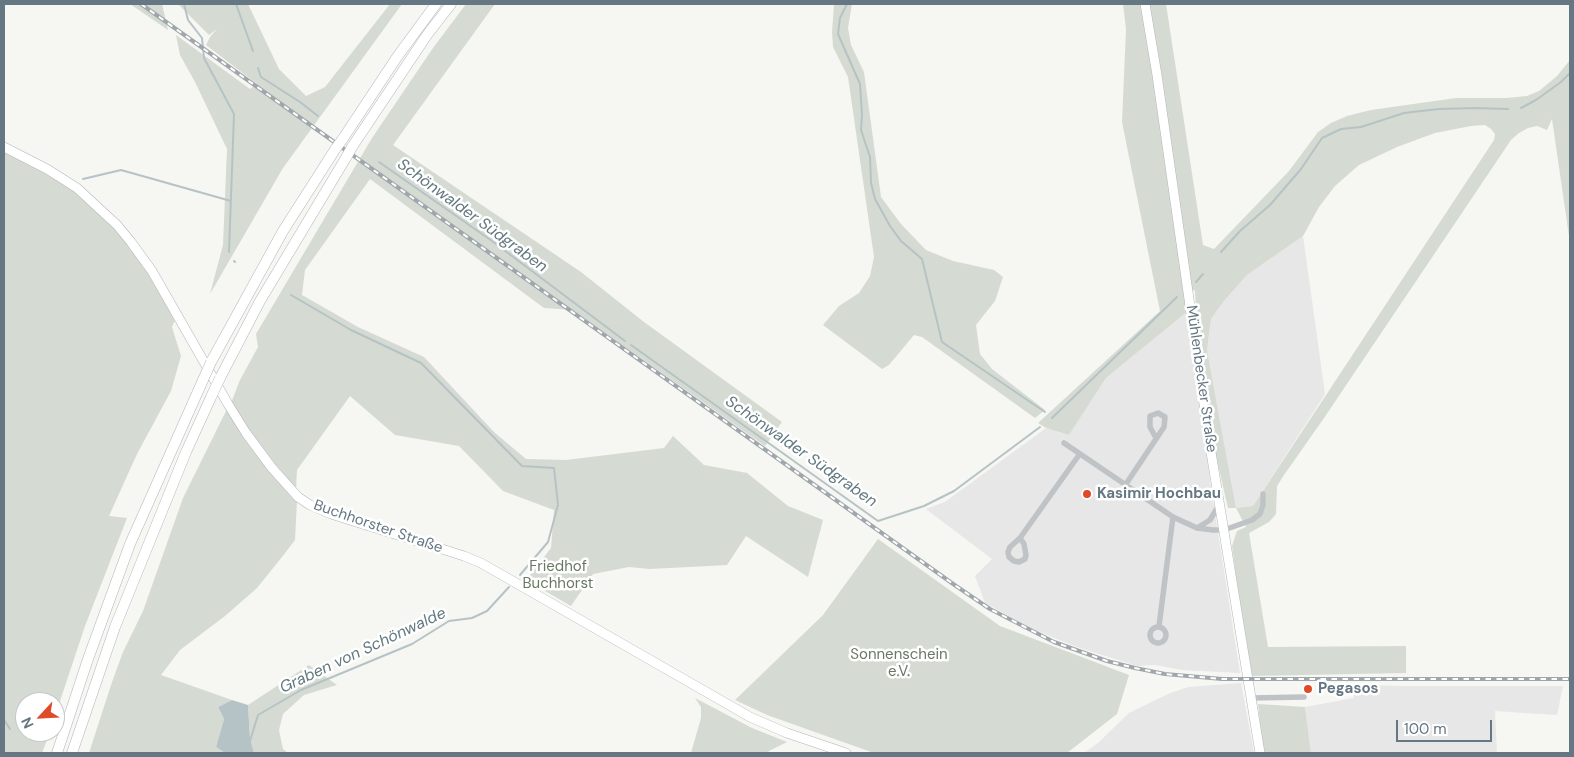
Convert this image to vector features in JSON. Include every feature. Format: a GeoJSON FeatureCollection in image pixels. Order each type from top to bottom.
{"type":"FeatureCollection","features":[{"type":"Feature","properties":{"kind":"highway"},"geometry":{"type":"LineString","coordinates":[[57,753],[88,659],[130,544],[211,362],[283,231],[397,57],[436,4]]}},
{"type":"Feature","properties":{"kind":"highway"},"geometry":{"type":"LineString","coordinates":[[72,753],[119,618],[179,470],[220,378],[270,284],[349,151],[427,35],[451,4]]}},
{"type":"Feature","properties":{"kind":"main road","name":"Mühlenbecker Straße"},"geometry":{"type":"LineString","coordinates":[[1145,4],[1156,66],[1220,505],[1260,753]]}},
{"type":"Feature","properties":{"kind":"main road","name":"Buchhorster Straße"},"geometry":{"type":"LineString","coordinates":[[4,147],[47,169],[77,188],[117,224],[152,271],[246,433],[272,468],[298,497],[330,514],[455,553],[480,563],[750,717],[787,733],[846,753]]}},
{"type":"Feature","properties":{"kind":"street"},"geometry":{"type":"LineString","coordinates":[[1126,484],[1156,438]]}},
{"type":"Feature","properties":{"kind":"street"},"geometry":{"type":"LineString","coordinates":[[1064,443],[1173,517],[1198,528],[1224,530],[1252,520],[1260,514],[1264,494]]}},
{"type":"Feature","properties":{"kind":"street"},"geometry":{"type":"LineString","coordinates":[[1020,538],[1079,454]]}},
{"type":"Feature","properties":{"kind":"street"},"geometry":{"type":"LineString","coordinates":[[1198,528],[1210,520],[1220,505]]}},
{"type":"Feature","properties":{"kind":"street"},"geometry":{"type":"LineString","coordinates":[[1159,626],[1173,517]]}},
{"type":"Feature","properties":{"kind":"street"},"geometry":{"type":"LineString","coordinates":[[1251,698],[1304,697]]}},
{"type":"Feature","properties":{"kind":"shaded area"},"geometry":{"type":"Polygon","coordinates":[[[1303,236],[1325,394],[1253,506],[1236,508],[1207,350],[1211,319],[1247,275],[1303,236]]]}},
{"type":"Feature","properties":{"kind":"shaded area"},"geometry":{"type":"Polygon","coordinates":[[[1188,311],[1211,488],[1240,673],[1182,670],[1155,665],[1137,666],[1077,647],[1035,630],[985,603],[975,576],[992,559],[926,509],[945,502],[1046,428],[1069,435],[1106,378],[1188,311]]]}},
{"type":"Feature","properties":{"kind":"shaded area"},"geometry":{"type":"Polygon","coordinates":[[[1241,683],[1254,753],[1084,753],[1098,743],[1129,713],[1168,694],[1188,687],[1241,683]]]}},
{"type":"Feature","properties":{"kind":"shaded area"},"geometry":{"type":"Polygon","coordinates":[[[1352,685],[1563,686],[1557,715],[1495,711],[1497,753],[1311,753],[1305,707],[1354,698],[1352,685]]]}},
{"type":"Feature","properties":{"kind":"shaded area"},"geometry":{"type":"Polygon","coordinates":[[[232,700],[248,705],[250,738],[254,753],[225,753],[216,747],[224,719],[218,707],[232,700]]]}},
{"type":"Feature","properties":{"kind":"green space"},"geometry":{"type":"Polygon","coordinates":[[[130,4],[162,4],[168,30],[130,4]]]}},
{"type":"Feature","properties":{"kind":"green space"},"geometry":{"type":"Polygon","coordinates":[[[178,4],[248,4],[279,69],[306,96],[325,87],[390,4],[402,4],[283,168],[210,294],[223,245],[227,149],[180,55],[176,35],[250,89],[257,84],[206,45],[217,29],[209,35],[178,4]]]}},
{"type":"Feature","properties":{"kind":"green space","name":"Friedhof Buchhorst"},"geometry":{"type":"Polygon","coordinates":[[[466,4],[495,4],[393,145],[581,272],[644,322],[782,422],[765,446],[573,310],[544,308],[370,179],[305,270],[302,295],[358,327],[424,357],[494,432],[526,459],[566,460],[664,448],[673,436],[704,465],[747,473],[788,506],[823,520],[808,577],[746,536],[727,565],[650,569],[629,567],[593,574],[571,606],[526,580],[551,548],[554,510],[503,491],[459,446],[395,435],[350,396],[297,470],[296,490],[256,440],[231,403],[240,380],[258,347],[256,334],[372,138],[433,48],[466,4]]]}},
{"type":"Feature","properties":{"kind":"green space"},"geometry":{"type":"Polygon","coordinates":[[[834,4],[852,4],[848,28],[851,45],[864,72],[881,197],[901,224],[926,250],[953,261],[994,270],[1003,277],[995,301],[976,325],[980,354],[992,369],[1045,410],[1035,418],[922,337],[914,335],[889,365],[882,369],[823,325],[839,306],[859,293],[870,276],[874,257],[848,77],[833,47],[834,4]]]}},
{"type":"Feature","properties":{"kind":"green space"},"geometry":{"type":"Polygon","coordinates":[[[1123,4],[1166,4],[1203,245],[1214,249],[1289,171],[1318,132],[1331,123],[1347,116],[1371,110],[1456,98],[1527,96],[1539,91],[1557,76],[1570,60],[1570,243],[1552,119],[1547,130],[1537,126],[1528,128],[1511,140],[1277,486],[1276,514],[1269,522],[1249,533],[1268,647],[1406,646],[1406,673],[1252,676],[1232,546],[1237,531],[1246,527],[1236,508],[1228,508],[1212,438],[1198,336],[1195,291],[1185,286],[1188,311],[1106,378],[1069,435],[1046,428],[1038,423],[1160,311],[1122,122],[1126,29],[1123,4]],[[1485,125],[1435,133],[1397,147],[1359,165],[1335,186],[1319,207],[1303,236],[1247,275],[1224,301],[1211,319],[1207,350],[1236,508],[1253,506],[1494,140],[1495,134],[1485,125]]]}},
{"type":"Feature","properties":{"kind":"green space"},"geometry":{"type":"Polygon","coordinates":[[[4,151],[64,184],[91,204],[115,227],[141,261],[175,320],[172,327],[181,356],[171,391],[137,454],[109,516],[127,518],[85,626],[63,692],[15,692],[15,742],[46,742],[42,753],[4,753],[4,151]]]}},
{"type":"Feature","properties":{"kind":"green space"},"geometry":{"type":"Polygon","coordinates":[[[227,409],[297,501],[295,540],[282,557],[257,588],[225,616],[180,650],[161,675],[232,700],[218,707],[224,719],[216,747],[225,753],[89,753],[123,652],[143,611],[183,498],[227,409]]]}},
{"type":"Feature","properties":{"kind":"green space","name":"Sonnenschein e.V."},"geometry":{"type":"Polygon","coordinates":[[[878,539],[1000,626],[1129,675],[1117,714],[1067,753],[874,753],[767,715],[735,700],[823,615],[878,539]]]}},
{"type":"Feature","properties":{"kind":"green space"},"geometry":{"type":"Polygon","coordinates":[[[309,665],[337,685],[304,695],[283,714],[279,730],[283,749],[288,753],[254,753],[250,738],[248,705],[309,665]]]}},
{"type":"Feature","properties":{"kind":"green space"},"geometry":{"type":"Polygon","coordinates":[[[695,698],[752,728],[787,742],[768,753],[691,753],[701,718],[701,707],[695,698]]]}},
{"type":"Feature","properties":{"kind":"green space"},"geometry":{"type":"Polygon","coordinates":[[[1258,704],[1305,707],[1311,753],[1263,753],[1258,704]]]}},
{"type":"Feature","properties":{"kind":"waterway","name":"Graben von Schönwalde"},"geometry":{"type":"LineString","coordinates":[[184,4],[188,20],[202,38],[204,58],[234,114],[229,252]]}},
{"type":"Feature","properties":{"kind":"waterway","name":"Schönwalder Südgraben"},"geometry":{"type":"LineString","coordinates":[[236,4],[253,51]]}},
{"type":"Feature","properties":{"kind":"waterway"},"geometry":{"type":"LineString","coordinates":[[847,4],[840,18],[838,34],[860,84],[861,130],[870,157],[871,183],[875,199],[901,241],[922,259],[942,342],[1045,412]]}},
{"type":"Feature","properties":{"kind":"waterway","name":"Schönwalder Südgraben"},"geometry":{"type":"LineString","coordinates":[[258,68],[261,77],[318,116]]}},
{"type":"Feature","properties":{"kind":"waterway","name":"Schönwalder Südgraben"},"geometry":{"type":"LineString","coordinates":[[1521,108],[1536,100],[1570,73]]}},
{"type":"Feature","properties":{"kind":"waterway","name":"Schönwalder Südgraben"},"geometry":{"type":"LineString","coordinates":[[1221,252],[1240,231],[1270,205],[1301,169],[1322,138],[1341,129],[1361,127],[1404,113],[1439,109],[1508,109]]}},
{"type":"Feature","properties":{"kind":"waterway","name":"Schönwalder Südgraben"},"geometry":{"type":"LineString","coordinates":[[379,162],[492,241],[625,341]]}},
{"type":"Feature","properties":{"kind":"waterway"},"geometry":{"type":"LineString","coordinates":[[83,179],[121,170],[231,201]]}},
{"type":"Feature","properties":{"kind":"waterway","name":"Schönwalder Südgraben"},"geometry":{"type":"LineString","coordinates":[[1196,282],[1203,274]]}},
{"type":"Feature","properties":{"kind":"waterway","name":"Graben von Schönwalde"},"geometry":{"type":"LineString","coordinates":[[291,295],[351,330],[421,363],[522,466],[554,468],[558,505],[548,542],[520,575]]}},
{"type":"Feature","properties":{"kind":"waterway","name":"Schönwalder Südgraben"},"geometry":{"type":"LineString","coordinates":[[1052,418],[1177,297]]}},
{"type":"Feature","properties":{"kind":"waterway","name":"Schönwalder Südgraben"},"geometry":{"type":"LineString","coordinates":[[631,345],[878,521],[924,506],[954,491],[1040,427]]}},
{"type":"Feature","properties":{"kind":"waterway","name":"Graben von Schönwalde"},"geometry":{"type":"LineString","coordinates":[[250,741],[258,715],[301,690],[412,644],[449,621],[472,618],[487,611],[509,587]]}},
{"type":"Feature","properties":{"kind":"waterway"},"geometry":{"type":"LineString","coordinates":[[4,720],[10,729]]}},
{"type":"Feature","properties":{"kind":"railway"},"geometry":{"type":"LineString","coordinates":[[141,4],[956,586],[990,609],[1054,642],[1107,661],[1135,668],[1165,674],[1222,679],[1570,679]]}},
{"type":"Feature","properties":{"kind":"place","name":"Kasimir Hochbau"},"geometry":{"type":"Point","coordinates":[1087,494]}},
{"type":"Feature","properties":{"kind":"place","name":"Pegasos"},"geometry":{"type":"Point","coordinates":[1308,689]}}]}
